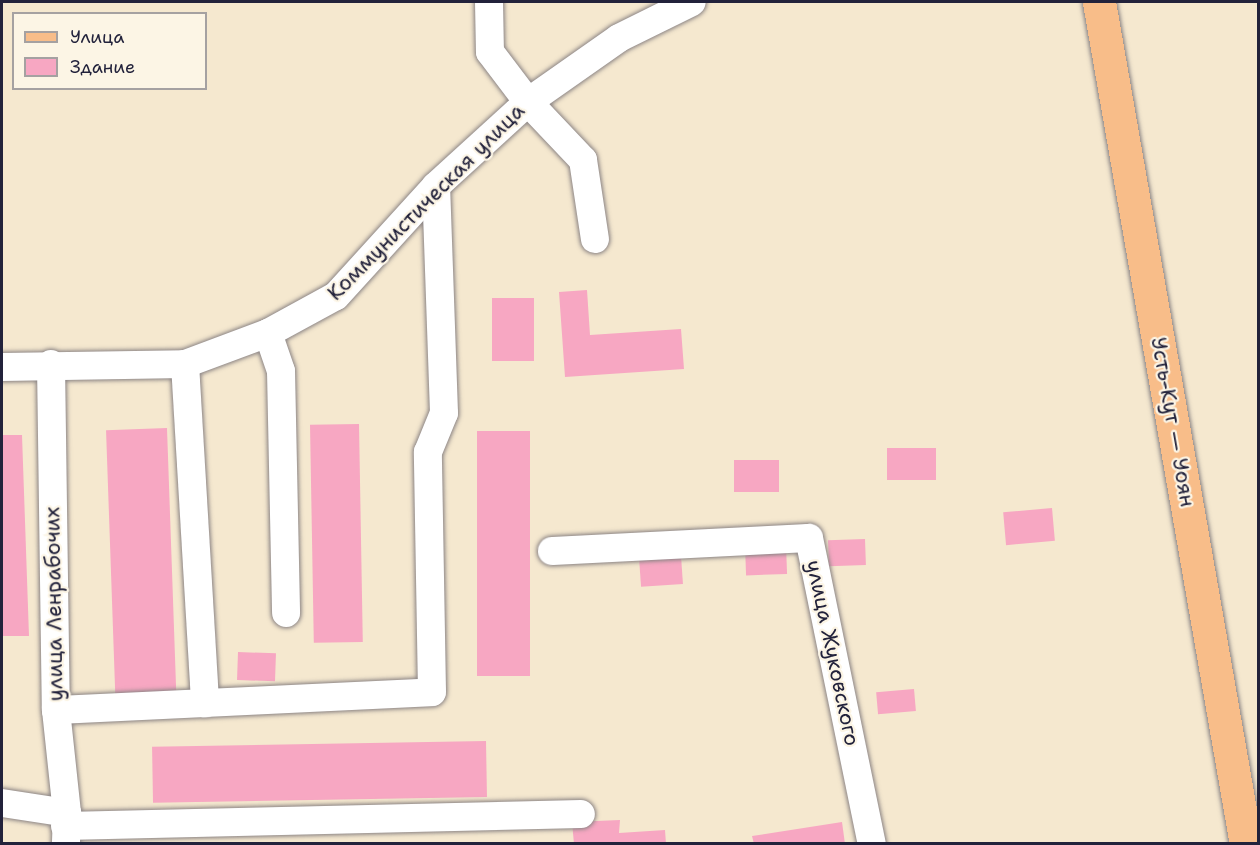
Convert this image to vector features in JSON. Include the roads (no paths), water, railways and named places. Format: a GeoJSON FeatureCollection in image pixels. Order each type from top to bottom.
{"type":"FeatureCollection","features":[{"type":"Feature","properties":{"kind":"main road","name":"Усть-Кут — Уоян"},"geometry":{"type":"LineString","coordinates":[[1099,2],[1246,843]]}},
{"type":"Feature","properties":{"kind":"street"},"geometry":{"type":"LineString","coordinates":[[489,2],[490,52],[528,102],[583,160],[595,238]]}},
{"type":"Feature","properties":{"kind":"street","name":"Коммунистическая улица"},"geometry":{"type":"LineString","coordinates":[[2,367],[51,364],[185,364],[268,333],[336,296],[436,186],[528,102],[620,38],[692,2]]}},
{"type":"Feature","properties":{"kind":"street"},"geometry":{"type":"LineString","coordinates":[[56,710],[432,692],[428,452],[444,413],[436,186]]}},
{"type":"Feature","properties":{"kind":"street"},"geometry":{"type":"LineString","coordinates":[[268,333],[280,371],[286,613]]}},
{"type":"Feature","properties":{"kind":"street","name":"улица Ленрабочих"},"geometry":{"type":"LineString","coordinates":[[51,364],[56,710],[66,827]]}},
{"type":"Feature","properties":{"kind":"street"},"geometry":{"type":"LineString","coordinates":[[185,364],[205,703]]}},
{"type":"Feature","properties":{"kind":"street","name":"улица Жуковского"},"geometry":{"type":"LineString","coordinates":[[552,551],[809,538],[872,843]]}},
{"type":"Feature","properties":{"kind":"street"},"geometry":{"type":"LineString","coordinates":[[2,803],[66,827],[581,814]]}}]}
